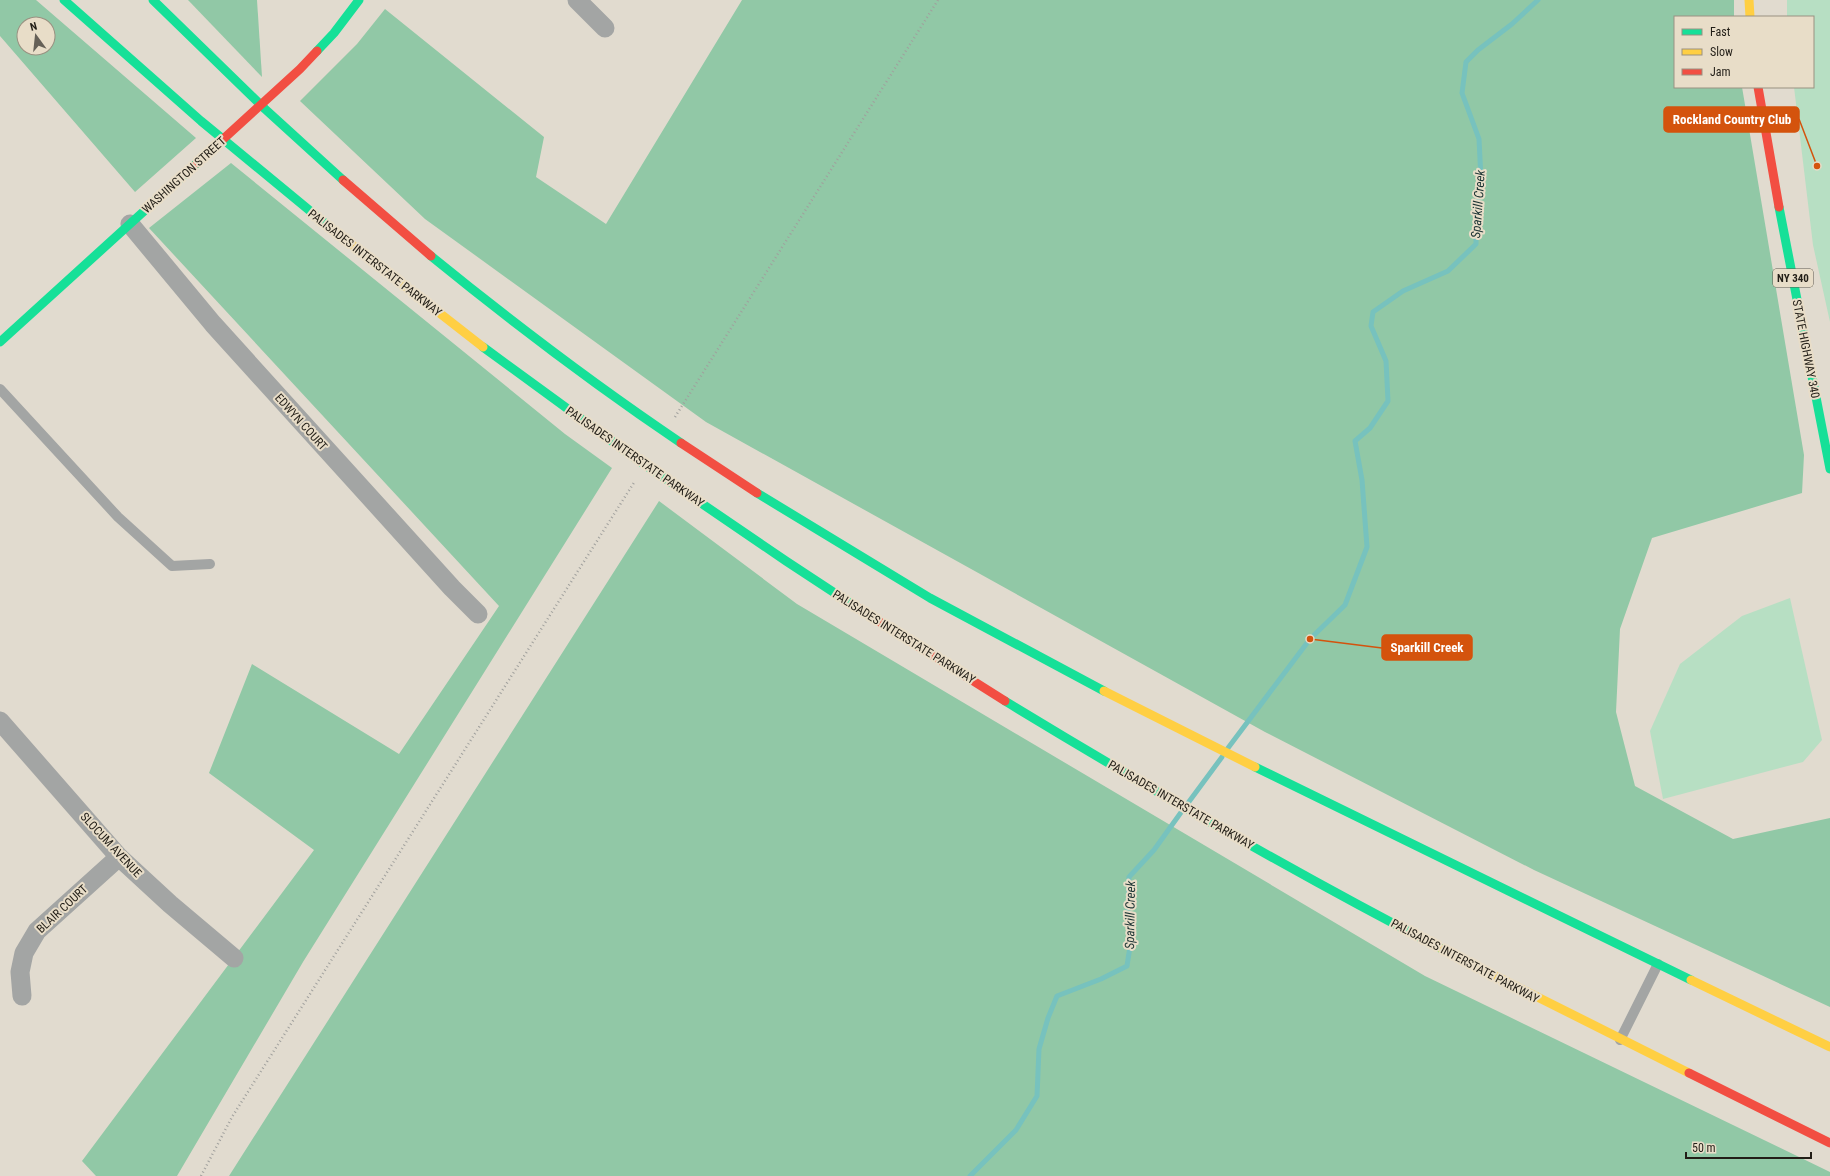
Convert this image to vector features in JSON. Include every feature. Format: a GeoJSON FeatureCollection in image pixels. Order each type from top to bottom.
{"type":"FeatureCollection","features":[{"type":"Feature","properties":{"kind":"main road","name":"PALISADES INTERSTATE PARKWAY"},"geometry":{"type":"LineString","coordinates":[[64,0],[162,87],[319,219],[448,320],[681,490],[880,623],[1028,715],[1153,790],[1358,905],[1500,980],[1830,1143]]}},
{"type":"Feature","properties":{"kind":"main road"},"geometry":{"type":"LineString","coordinates":[[153,0],[246,91],[337,175],[476,290],[633,409],[702,457],[872,565],[1030,654],[1178,729],[1830,1047]]}},
{"type":"Feature","properties":{"kind":"main road","name":"WASHINGTON STREET"},"geometry":{"type":"LineString","coordinates":[[0,342],[276,91],[342,25],[359,0]]}},
{"type":"Feature","properties":{"kind":"main road"},"geometry":{"type":"LineString","coordinates":[[1750,0],[1750,16]]}},
{"type":"Feature","properties":{"kind":"main road","name":"STATE HIGHWAY 340"},"geometry":{"type":"LineString","coordinates":[[1758,88],[1766,140],[1830,469]]}},
{"type":"Feature","properties":{"kind":"street"},"geometry":{"type":"LineString","coordinates":[[577,0],[605,28]]}},
{"type":"Feature","properties":{"kind":"street","name":"EDWYN COURT"},"geometry":{"type":"LineString","coordinates":[[130,224],[213,324],[275,394],[452,588],[478,614]]}},
{"type":"Feature","properties":{"kind":"street","name":"SLOCUM AVENUE"},"geometry":{"type":"LineString","coordinates":[[0,721],[119,857],[170,904],[234,958]]}},
{"type":"Feature","properties":{"kind":"street","name":"BLAIR COURT"},"geometry":{"type":"LineString","coordinates":[[22,996],[20,972],[24,953],[37,931],[119,857]]}},
{"type":"Feature","properties":{"kind":"lane"},"geometry":{"type":"LineString","coordinates":[[0,389],[118,517],[172,566],[210,564]]}},
{"type":"Feature","properties":{"kind":"lane"},"geometry":{"type":"LineString","coordinates":[[1620,1040],[1658,964]]}},
{"type":"Feature","properties":{"kind":"path"},"geometry":{"type":"LineString","coordinates":[[671,423],[938,0]]}},
{"type":"Feature","properties":{"kind":"path"},"geometry":{"type":"LineString","coordinates":[[200,1176],[232,1117],[637,476]]}},
{"type":"Feature","properties":{"kind":"green space"},"geometry":{"type":"Polygon","coordinates":[[[0,0],[36,0],[55,16],[16,16],[16,54],[0,36],[0,0]]]}},
{"type":"Feature","properties":{"kind":"green space"},"geometry":{"type":"Polygon","coordinates":[[[188,0],[257,0],[262,77],[188,0]]]}},
{"type":"Feature","properties":{"kind":"green space"},"geometry":{"type":"Polygon","coordinates":[[[742,0],[1734,0],[1734,16],[1674,16],[1674,88],[1742,88],[1804,455],[1802,493],[1652,538],[1620,629],[1616,712],[1635,786],[1733,839],[1830,818],[1830,1007],[1534,870],[1265,732],[706,422],[425,219],[300,101],[357,44],[385,9],[544,137],[536,177],[606,224],[742,0]]]}},
{"type":"Feature","properties":{"kind":"green space"},"geometry":{"type":"Polygon","coordinates":[[[1787,0],[1830,0],[1830,322],[1813,245],[1794,88],[1814,88],[1814,16],[1787,16],[1787,0]]]}},
{"type":"Feature","properties":{"kind":"green space"},"geometry":{"type":"Polygon","coordinates":[[[56,17],[196,138],[135,192],[17,56],[56,56],[56,17]]]}},
{"type":"Feature","properties":{"kind":"green space"},"geometry":{"type":"Polygon","coordinates":[[[231,163],[565,434],[612,468],[303,962],[177,1176],[96,1176],[82,1161],[314,850],[209,773],[252,664],[399,754],[499,606],[149,228],[231,163]]]}},
{"type":"Feature","properties":{"kind":"green space"},"geometry":{"type":"Polygon","coordinates":[[[659,501],[797,604],[1425,976],[1830,1172],[1830,1176],[229,1176],[659,501]]]}},
{"type":"Feature","properties":{"kind":"green space"},"geometry":{"type":"Polygon","coordinates":[[[1790,598],[1822,740],[1803,762],[1663,799],[1650,731],[1680,664],[1742,616],[1790,598]]]}},
{"type":"Feature","properties":{"kind":"waterway","name":"Sparkill Creek"},"geometry":{"type":"LineString","coordinates":[[1228,748],[1310,639],[1345,605],[1367,547],[1362,480],[1355,441],[1370,428],[1388,401],[1386,361],[1371,326],[1373,312],[1403,291],[1448,271],[1476,244],[1476,217],[1481,179],[1479,139],[1462,93],[1466,62],[1478,50],[1512,24],[1538,0]]}},
{"type":"Feature","properties":{"kind":"waterway","name":"Sparkill Creek"},"geometry":{"type":"LineString","coordinates":[[1188,803],[1222,757]]}},
{"type":"Feature","properties":{"kind":"waterway","name":"Sparkill Creek"},"geometry":{"type":"LineString","coordinates":[[970,1176],[1016,1130],[1037,1096],[1039,1049],[1048,1018],[1057,996],[1101,979],[1127,966],[1131,940],[1128,913],[1129,877],[1154,850],[1182,811]]}},
{"type":"Feature","properties":{"kind":"traffic: fast"},"geometry":{"type":"LineString","coordinates":[[64,0],[201,121],[332,229]]}},
{"type":"Feature","properties":{"kind":"traffic: fast"},"geometry":{"type":"LineString","coordinates":[[153,0],[265,109],[343,180]]}},
{"type":"Feature","properties":{"kind":"traffic: fast"},"geometry":{"type":"LineString","coordinates":[[317,51],[334,33],[359,0]]}},
{"type":"Feature","properties":{"kind":"traffic: fast"},"geometry":{"type":"LineString","coordinates":[[0,342],[197,163]]}},
{"type":"Feature","properties":{"kind":"traffic: fast"},"geometry":{"type":"LineString","coordinates":[[1779,207],[1830,469]]}},
{"type":"Feature","properties":{"kind":"traffic: fast"},"geometry":{"type":"LineString","coordinates":[[431,256],[554,352],[617,399],[681,443]]}},
{"type":"Feature","properties":{"kind":"traffic: fast"},"geometry":{"type":"LineString","coordinates":[[483,347],[635,458],[856,607]]}},
{"type":"Feature","properties":{"kind":"traffic: fast"},"geometry":{"type":"LineString","coordinates":[[757,493],[930,598],[1104,691]]}},
{"type":"Feature","properties":{"kind":"traffic: fast"},"geometry":{"type":"LineString","coordinates":[[1005,701],[1221,829],[1386,920],[1442,949]]}},
{"type":"Feature","properties":{"kind":"traffic: fast"},"geometry":{"type":"LineString","coordinates":[[1255,767],[1691,980]]}},
{"type":"Feature","properties":{"kind":"traffic: slow"},"geometry":{"type":"LineString","coordinates":[[1749,0],[1750,16]]}},
{"type":"Feature","properties":{"kind":"traffic: slow"},"geometry":{"type":"LineString","coordinates":[[332,229],[483,347]]}},
{"type":"Feature","properties":{"kind":"traffic: slow"},"geometry":{"type":"LineString","coordinates":[[1104,691],[1255,767]]}},
{"type":"Feature","properties":{"kind":"traffic: slow"},"geometry":{"type":"LineString","coordinates":[[1442,949],[1689,1073]]}},
{"type":"Feature","properties":{"kind":"traffic: slow"},"geometry":{"type":"LineString","coordinates":[[1691,980],[1830,1047]]}},
{"type":"Feature","properties":{"kind":"traffic: jam"},"geometry":{"type":"LineString","coordinates":[[197,163],[300,69],[317,51]]}},
{"type":"Feature","properties":{"kind":"traffic: jam"},"geometry":{"type":"LineString","coordinates":[[1758,88],[1779,207]]}},
{"type":"Feature","properties":{"kind":"traffic: jam"},"geometry":{"type":"LineString","coordinates":[[343,180],[431,256]]}},
{"type":"Feature","properties":{"kind":"traffic: jam"},"geometry":{"type":"LineString","coordinates":[[681,443],[757,493]]}},
{"type":"Feature","properties":{"kind":"traffic: jam"},"geometry":{"type":"LineString","coordinates":[[856,607],[1005,701]]}},
{"type":"Feature","properties":{"kind":"traffic: jam"},"geometry":{"type":"LineString","coordinates":[[1689,1073],[1830,1143]]}},
{"type":"Feature","properties":{"kind":"place","name":"Rockland Country Club"},"geometry":{"type":"Point","coordinates":[1817,166]}},
{"type":"Feature","properties":{"kind":"place","name":"Sparkill Creek"},"geometry":{"type":"Point","coordinates":[1310,639]}}]}
